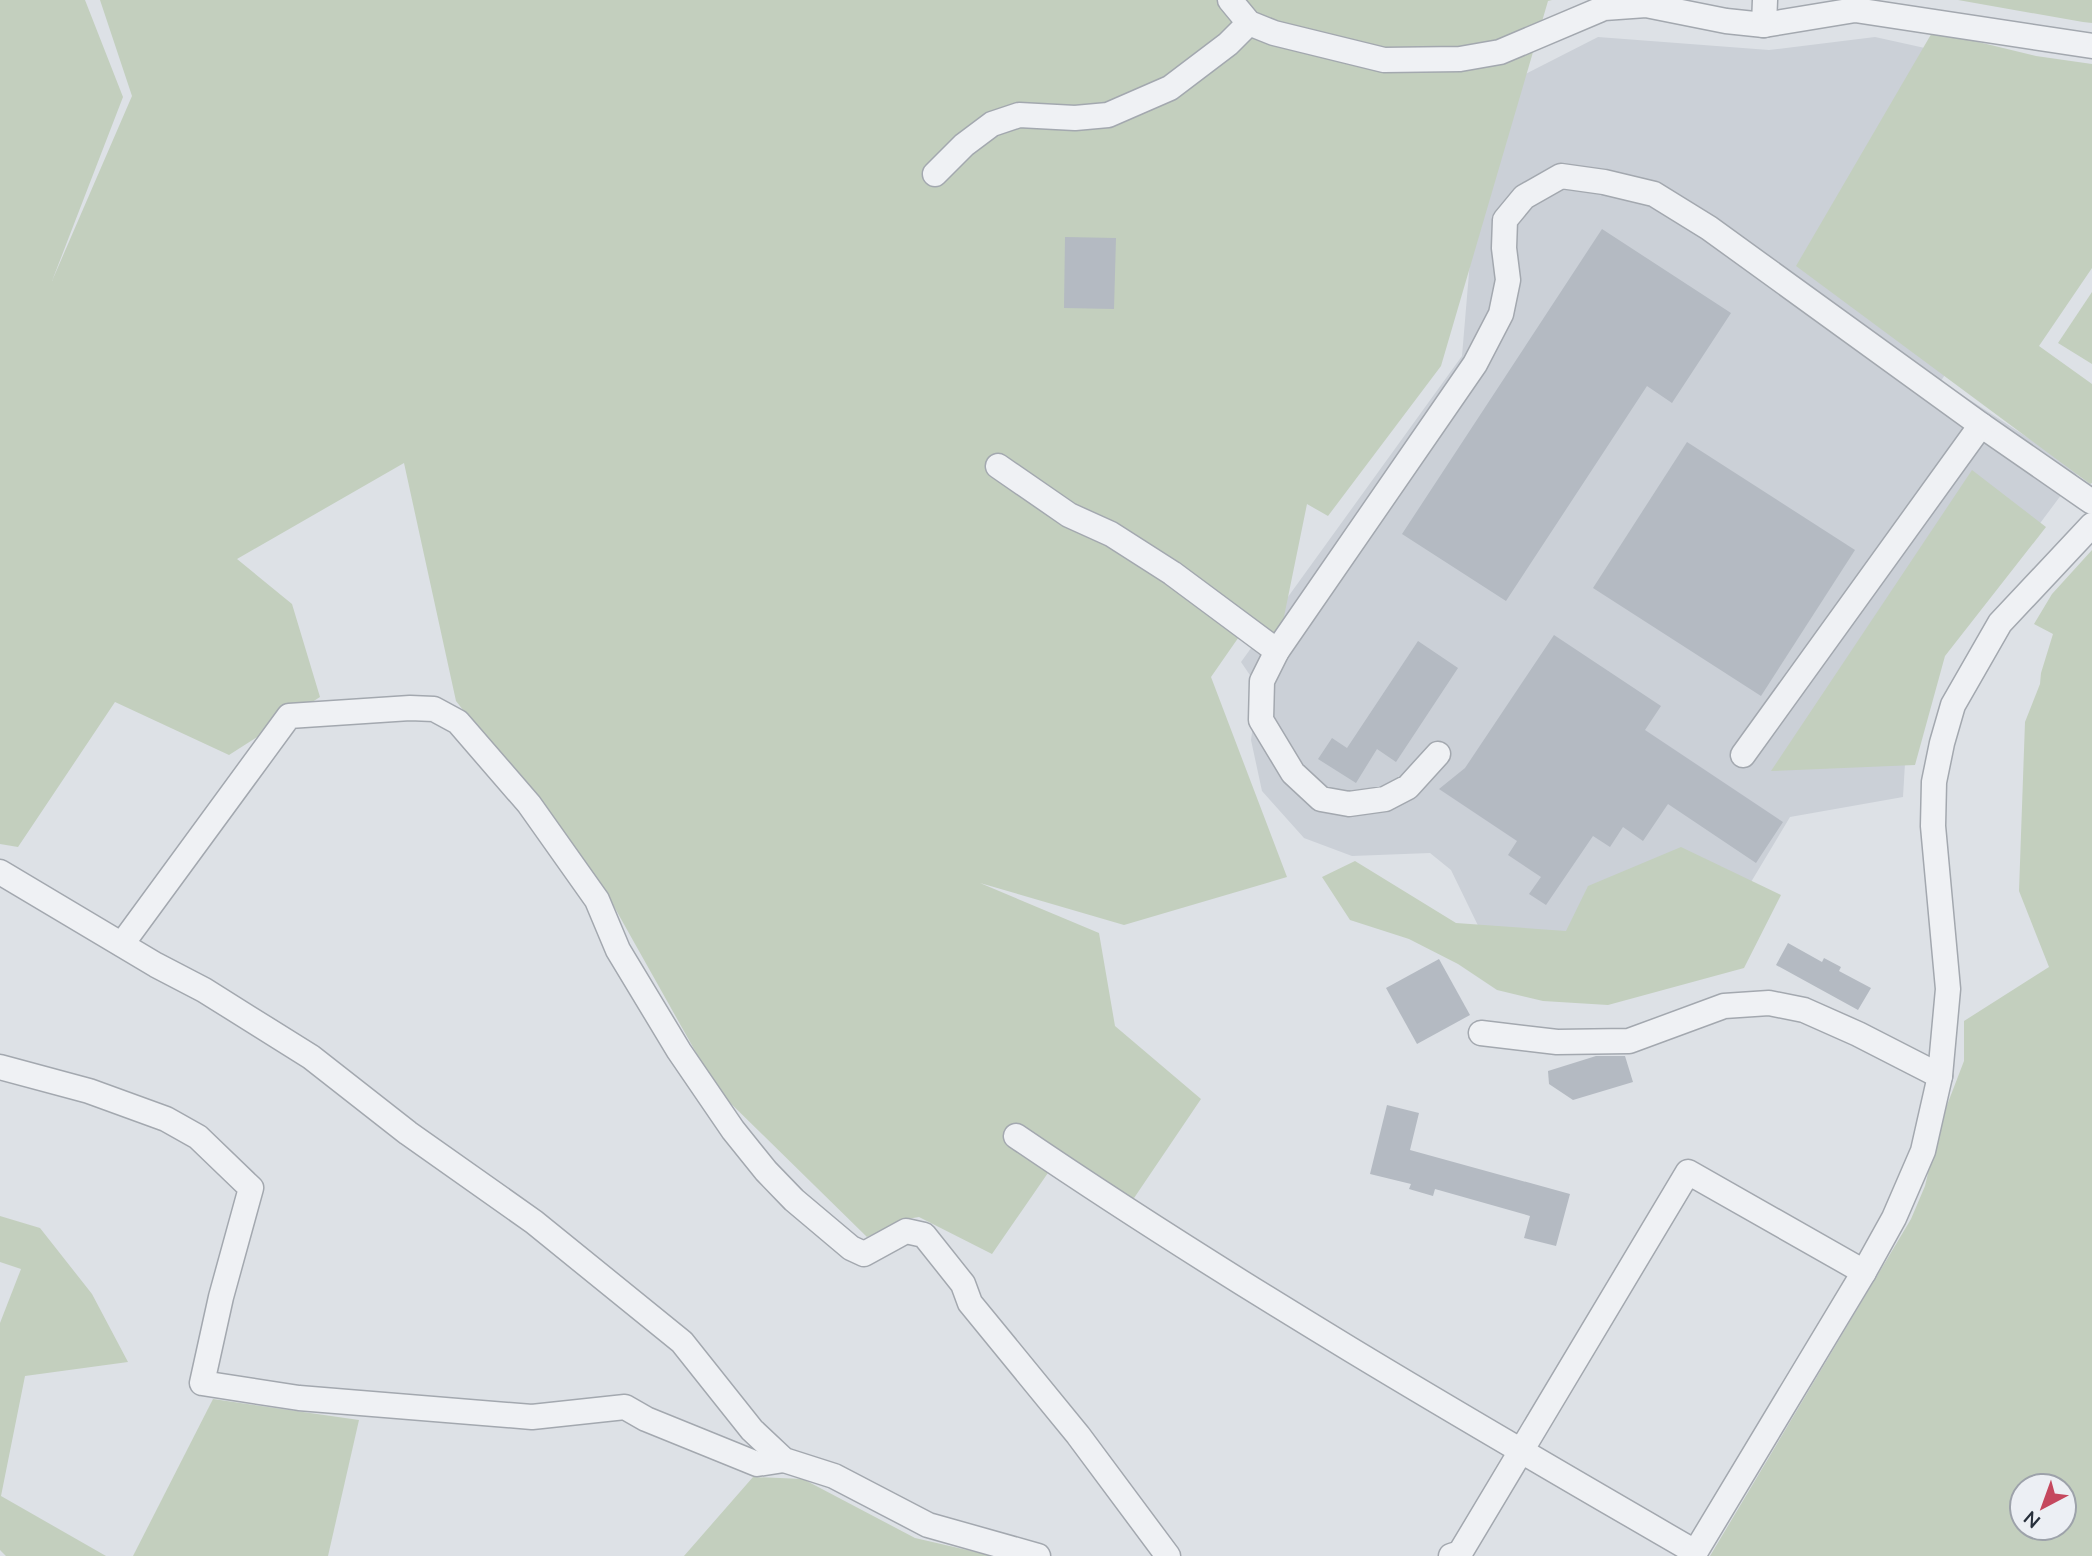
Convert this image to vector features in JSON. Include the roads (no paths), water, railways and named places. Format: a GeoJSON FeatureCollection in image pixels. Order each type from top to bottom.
{"type":"FeatureCollection","features":[{"type":"Feature","properties":{"kind":"street"},"geometry":{"type":"LineString","coordinates":[[1230,0],[1249,23],[1274,33],[1384,60],[1460,59],[1500,52],[1604,8],[1646,5],[1726,21],[1764,25],[1855,10],[2092,46]]}},
{"type":"Feature","properties":{"kind":"street"},"geometry":{"type":"LineString","coordinates":[[1764,25],[1765,0]]}},
{"type":"Feature","properties":{"kind":"street"},"geometry":{"type":"LineString","coordinates":[[934,174],[964,145],[992,124],[1019,115],[1075,118],[1108,116],[1170,88],[1228,44],[1249,23]]}},
{"type":"Feature","properties":{"kind":"street"},"geometry":{"type":"LineString","coordinates":[[1438,754],[1408,787],[1385,799],[1349,804],[1321,799],[1293,773],[1261,720],[1262,681],[1277,651],[1475,364],[1501,314],[1508,280],[1504,248],[1505,220],[1524,197],[1560,177],[1604,182],[1654,194],[1709,228],[2092,502]]}},
{"type":"Feature","properties":{"kind":"street"},"geometry":{"type":"LineString","coordinates":[[1743,755],[1981,425]]}},
{"type":"Feature","properties":{"kind":"street"},"geometry":{"type":"LineString","coordinates":[[998,466],[1069,515],[1111,534],[1172,573],[1277,651]]}},
{"type":"Feature","properties":{"kind":"street"},"geometry":{"type":"LineString","coordinates":[[1016,1136],[1146,1222],[1521,1452],[1694,1554],[1864,1272],[1894,1217],[1923,1151],[1940,1076],[1948,989],[1933,826],[1934,782],[1942,743],[1953,705],[2000,623],[2092,525]]}},
{"type":"Feature","properties":{"kind":"street"},"geometry":{"type":"LineString","coordinates":[[122,944],[289,716],[410,708],[434,709],[458,722],[529,804],[597,900],[618,950],[679,1051],[733,1130],[766,1171],[793,1199],[851,1248],[864,1254],[906,1231],[924,1235],[963,1284],[970,1303],[1078,1435],[1168,1556]]}},
{"type":"Feature","properties":{"kind":"street"},"geometry":{"type":"LineString","coordinates":[[0,872],[204,990],[311,1057],[408,1133],[534,1223],[682,1342],[752,1430],[784,1460],[834,1476],[928,1525],[1038,1556]]}},
{"type":"Feature","properties":{"kind":"street"},"geometry":{"type":"LineString","coordinates":[[1481,1033],[1557,1042],[1629,1041],[1724,1006],[1769,1003],[1804,1010],[1940,1076]]}},
{"type":"Feature","properties":{"kind":"street"},"geometry":{"type":"LineString","coordinates":[[0,1066],[89,1091],[166,1119],[198,1137],[251,1188],[221,1297],[202,1383],[299,1398],[532,1417],[625,1407],[646,1419],[757,1464],[784,1460]]}},
{"type":"Feature","properties":{"kind":"street"},"geometry":{"type":"LineString","coordinates":[[1451,1556],[1460,1553],[1688,1172],[1864,1272]]}}]}
